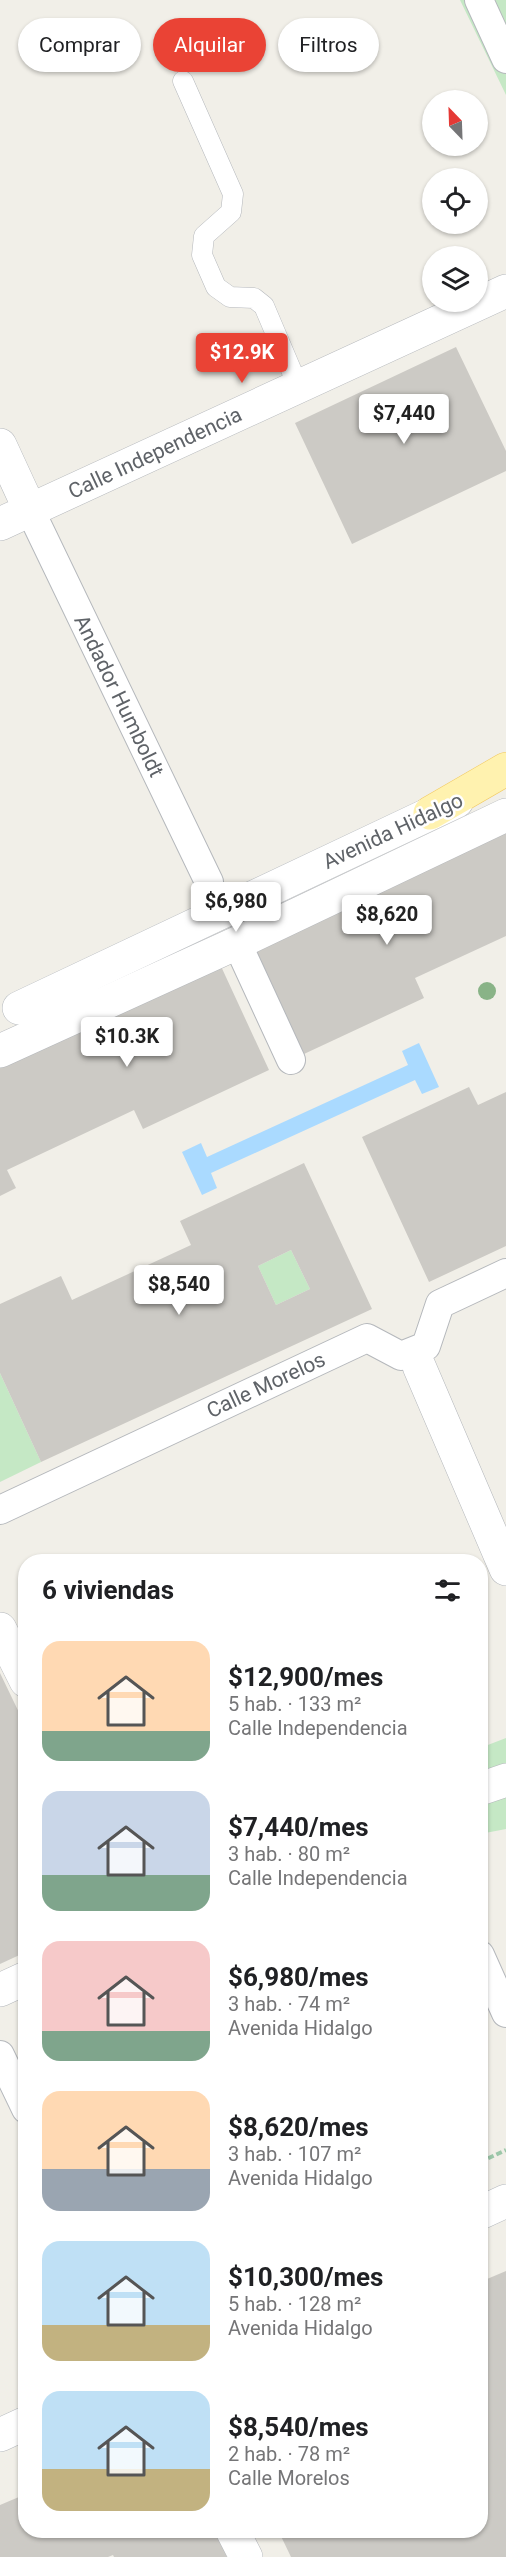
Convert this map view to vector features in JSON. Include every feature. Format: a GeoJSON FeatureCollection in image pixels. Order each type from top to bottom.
{"type":"FeatureCollection","features":[{"type":"Feature","properties":{"kind":"main road"},"geometry":{"type":"LineString","coordinates":[[430,813],[506,769]]}},
{"type":"Feature","properties":{"kind":"street"},"geometry":{"type":"LineString","coordinates":[[478,0],[506,58]]}},
{"type":"Feature","properties":{"kind":"street","name":"Calle Independencia"},"geometry":{"type":"LineString","coordinates":[[0,524],[506,291]]}},
{"type":"Feature","properties":{"kind":"street"},"geometry":{"type":"LineString","coordinates":[[0,445],[30,510]]}},
{"type":"Feature","properties":{"kind":"street","name":"Andador Humboldt"},"geometry":{"type":"LineString","coordinates":[[30,510],[209,882]]}},
{"type":"Feature","properties":{"kind":"street","name":"Avenida Hidalgo"},"geometry":{"type":"LineString","coordinates":[[19,1008],[506,778]]}},
{"type":"Feature","properties":{"kind":"street","name":"Avenida Hidalgo"},"geometry":{"type":"LineString","coordinates":[[0,1051],[237,943],[506,815]]}},
{"type":"Feature","properties":{"kind":"street"},"geometry":{"type":"LineString","coordinates":[[237,943],[291,1060]]}},
{"type":"Feature","properties":{"kind":"street","name":"Calle Morelos"},"geometry":{"type":"LineString","coordinates":[[0,1510],[367,1338],[401,1356],[426,1346],[440,1304],[506,1273]]}},
{"type":"Feature","properties":{"kind":"street"},"geometry":{"type":"LineString","coordinates":[[419,1366],[506,1569]]}},
{"type":"Feature","properties":{"kind":"street"},"geometry":{"type":"LineString","coordinates":[[0,1629],[18,1665]]}},
{"type":"Feature","properties":{"kind":"street"},"geometry":{"type":"LineString","coordinates":[[488,1786],[506,1780]]}},
{"type":"Feature","properties":{"kind":"street"},"geometry":{"type":"LineString","coordinates":[[488,1973],[506,2013]]}},
{"type":"Feature","properties":{"kind":"street"},"geometry":{"type":"LineString","coordinates":[[0,1990],[18,1982]]}},
{"type":"Feature","properties":{"kind":"street"},"geometry":{"type":"LineString","coordinates":[[0,2055],[18,2092]]}},
{"type":"Feature","properties":{"kind":"street"},"geometry":{"type":"LineString","coordinates":[[488,2209],[506,2201]]}},
{"type":"Feature","properties":{"kind":"street"},"geometry":{"type":"LineString","coordinates":[[0,2435],[18,2427]]}},
{"type":"Feature","properties":{"kind":"street"},"geometry":{"type":"LineString","coordinates":[[236,2538],[246,2557]]}},
{"type":"Feature","properties":{"kind":"lane"},"geometry":{"type":"LineString","coordinates":[[183,81],[232,194],[231,213],[204,236],[202,255],[216,287],[230,297],[254,298],[264,306],[298,386]]}},
{"type":"Feature","properties":{"kind":"path"},"geometry":{"type":"LineString","coordinates":[[488,2158],[506,2150]]}},
{"type":"Feature","properties":{"kind":"green space"},"geometry":{"type":"Polygon","coordinates":[[[460,0],[506,0],[506,95],[460,0]]]}},
{"type":"Feature","properties":{"kind":"green space"},"geometry":{"type":"Polygon","coordinates":[[[291,1250],[310,1289],[276,1305],[258,1266],[291,1250]]]}},
{"type":"Feature","properties":{"kind":"green space"},"geometry":{"type":"Polygon","coordinates":[[[0,1373],[41,1462],[0,1482],[0,1373]]]}},
{"type":"Feature","properties":{"kind":"green space"},"geometry":{"type":"Polygon","coordinates":[[[506,1738],[506,1829],[488,1832],[488,1745],[506,1738]]]}},
{"type":"Feature","properties":{"kind":"water"},"geometry":{"type":"Polygon","coordinates":[[[419,1043],[439,1087],[422,1094],[415,1080],[211,1173],[217,1188],[202,1195],[182,1152],[201,1143],[207,1157],[408,1065],[402,1051],[419,1043]]]}},
{"type":"Feature","properties":{"kind":"building"},"geometry":{"type":"Polygon","coordinates":[[[456,347],[506,451],[506,471],[352,544],[295,423],[456,347]]]}},
{"type":"Feature","properties":{"kind":"building"},"geometry":{"type":"Polygon","coordinates":[[[506,833],[506,936],[415,978],[424,998],[304,1054],[255,950],[506,833]]]}},
{"type":"Feature","properties":{"kind":"building"},"geometry":{"type":"Polygon","coordinates":[[[219,962],[269,1070],[143,1129],[134,1110],[7,1170],[16,1188],[0,1196],[0,1063],[219,962]]]}},
{"type":"Feature","properties":{"kind":"building"},"geometry":{"type":"Polygon","coordinates":[[[469,1087],[478,1105],[506,1092],[506,1246],[429,1282],[362,1137],[469,1087]]]}},
{"type":"Feature","properties":{"kind":"building"},"geometry":{"type":"Polygon","coordinates":[[[304,1163],[372,1309],[41,1462],[0,1373],[0,1304],[61,1276],[72,1300],[191,1245],[180,1221],[304,1163]],[[291,1250],[258,1266],[276,1305],[310,1289],[291,1250]]]}},
{"type":"Feature","properties":{"kind":"building"},"geometry":{"type":"Polygon","coordinates":[[[0,1673],[18,1710],[18,1956],[0,1964],[0,1673]]]}},
{"type":"Feature","properties":{"kind":"building"},"geometry":{"type":"Polygon","coordinates":[[[506,2271],[506,2557],[291,2557],[282,2538],[488,2538],[488,2279],[506,2271]]]}},
{"type":"Feature","properties":{"kind":"building"},"geometry":{"type":"Polygon","coordinates":[[[18,2497],[18,2538],[219,2538],[227,2557],[114,2557],[113,2555],[108,2557],[0,2557],[0,2505],[18,2497]]]}}]}
